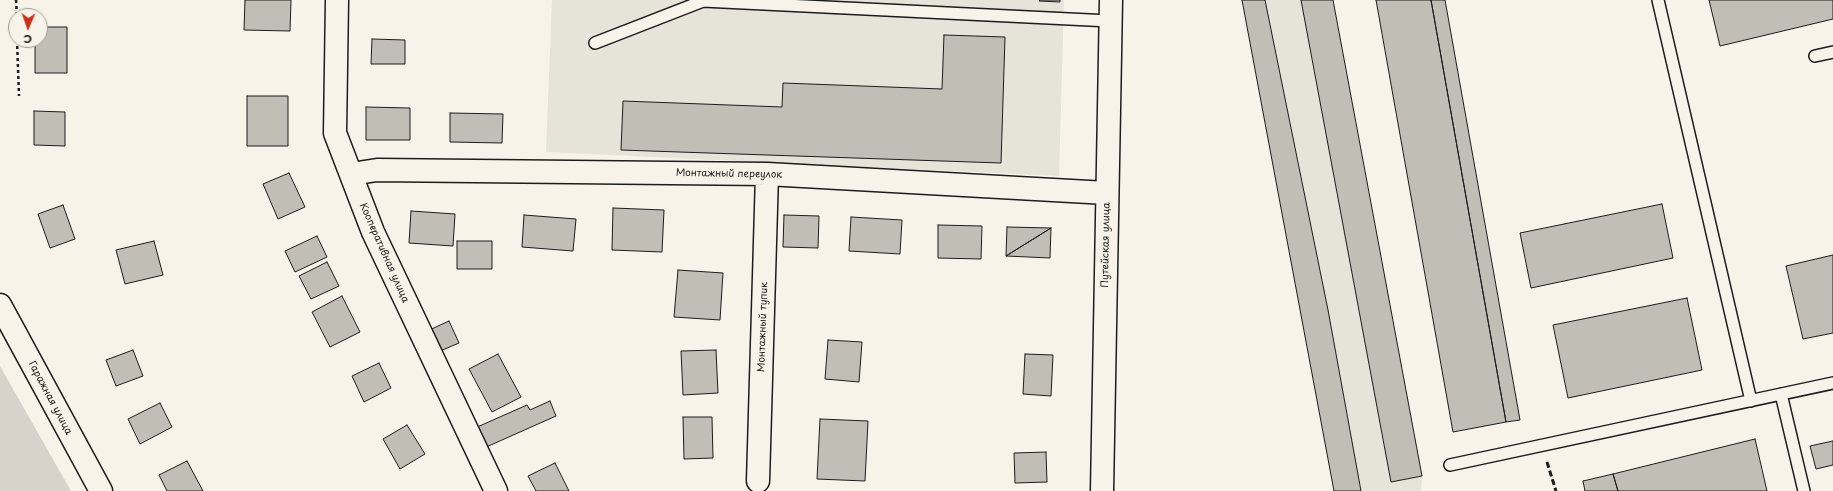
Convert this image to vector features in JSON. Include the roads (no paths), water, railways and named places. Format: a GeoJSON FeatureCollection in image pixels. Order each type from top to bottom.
{"type":"FeatureCollection","features":[{"type":"Feature","properties":{"kind":"street","name":"Кооперативная улица"},"geometry":{"type":"LineString","coordinates":[[337,0],[334,133],[373,232],[496,491]]}},
{"type":"Feature","properties":{"kind":"street","name":"Путейская улица"},"geometry":{"type":"LineString","coordinates":[[1102,491],[1110,0]]}},
{"type":"Feature","properties":{"kind":"street","name":"Монтажный переулок"},"geometry":{"type":"LineString","coordinates":[[351,174],[385,170],[767,174],[1107,193]]}},
{"type":"Feature","properties":{"kind":"street","name":"Монтажный тупик"},"geometry":{"type":"LineString","coordinates":[[758,481],[767,174]]}},
{"type":"Feature","properties":{"kind":"street","name":"Гаражная улица"},"geometry":{"type":"LineString","coordinates":[[0,304],[101,491]]}},
{"type":"Feature","properties":{"kind":"lane"},"geometry":{"type":"LineString","coordinates":[[1658,0],[1751,401]]}},
{"type":"Feature","properties":{"kind":"lane"},"geometry":{"type":"LineString","coordinates":[[595,43],[704,1],[1110,21]]}},
{"type":"Feature","properties":{"kind":"lane"},"geometry":{"type":"LineString","coordinates":[[1815,56],[1833,52]]}},
{"type":"Feature","properties":{"kind":"lane"},"geometry":{"type":"LineString","coordinates":[[1450,465],[1833,383]]}},
{"type":"Feature","properties":{"kind":"lane"},"geometry":{"type":"LineString","coordinates":[[1781,394],[1804,491]]}},
{"type":"Feature","properties":{"kind":"railway"},"geometry":{"type":"LineString","coordinates":[[1547,462],[1556,491]]}}]}
